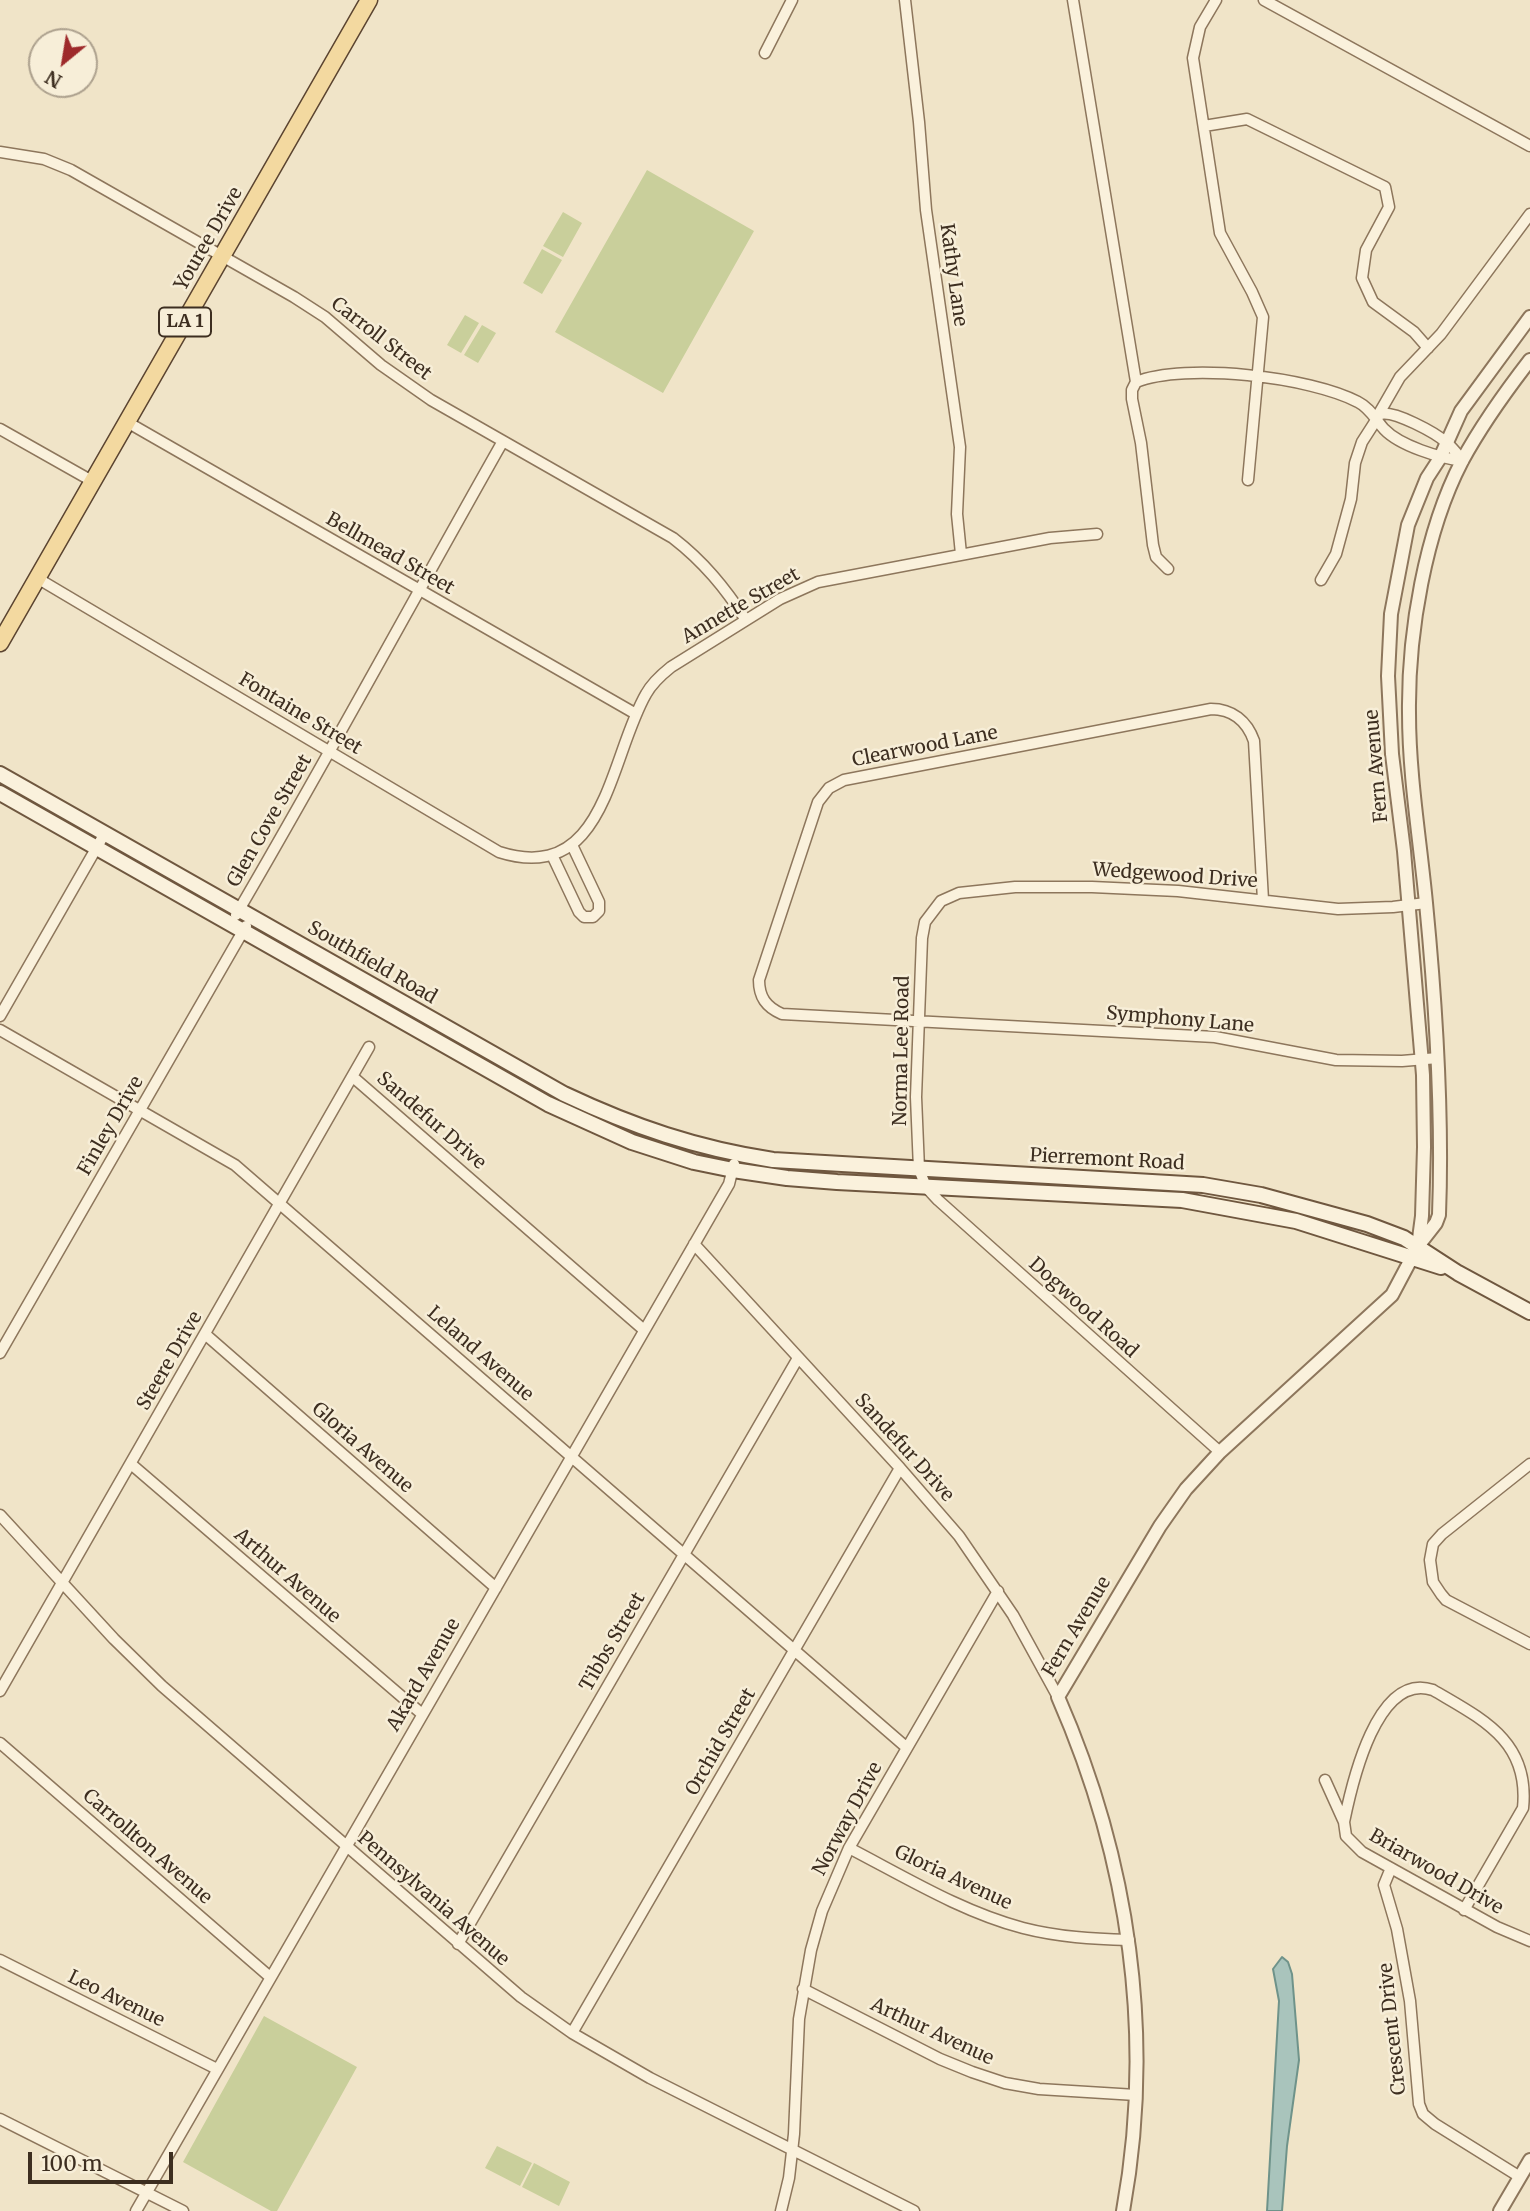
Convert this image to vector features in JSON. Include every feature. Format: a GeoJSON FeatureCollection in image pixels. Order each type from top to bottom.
{"type":"FeatureCollection","features":[{"type":"Feature","properties":{"kind":"main road","name":"Youree Drive"},"geometry":{"type":"LineString","coordinates":[[0,643],[369,0]]}},
{"type":"Feature","properties":{"kind":"main road","name":"Southfield Road"},"geometry":{"type":"LineString","coordinates":[[0,774],[564,1094],[618,1119],[674,1139],[737,1154]]}},
{"type":"Feature","properties":{"kind":"main road","name":"Southfield Road"},"geometry":{"type":"LineString","coordinates":[[0,793],[564,1113],[653,1150],[733,1170]]}},
{"type":"Feature","properties":{"kind":"main road"},"geometry":{"type":"LineString","coordinates":[[390,1015],[399,1001]]}},
{"type":"Feature","properties":{"kind":"main road"},"geometry":{"type":"LineString","coordinates":[[487,1070],[495,1056]]}},
{"type":"Feature","properties":{"kind":"main road"},"geometry":{"type":"LineString","coordinates":[[612,1134],[618,1119]]}},
{"type":"Feature","properties":{"kind":"main road","name":"Pierremont Road"},"geometry":{"type":"LineString","coordinates":[[737,1154],[792,1162],[1203,1185],[1283,1199],[1367,1224],[1404,1238],[1415,1252]]}},
{"type":"Feature","properties":{"kind":"main road","name":"Pierremont Road"},"geometry":{"type":"LineString","coordinates":[[733,1170],[787,1178],[1167,1199],[1237,1209],[1296,1221],[1415,1252],[1530,1312]]}},
{"type":"Feature","properties":{"kind":"main road"},"geometry":{"type":"LineString","coordinates":[[978,1172],[978,1189]]}},
{"type":"Feature","properties":{"kind":"main road"},"geometry":{"type":"LineString","coordinates":[[1167,1199],[1169,1183]]}},
{"type":"Feature","properties":{"kind":"street"},"geometry":{"type":"LineString","coordinates":[[765,53],[792,0]]}},
{"type":"Feature","properties":{"kind":"street","name":"Kathy Lane"},"geometry":{"type":"LineString","coordinates":[[905,0],[926,210],[960,447],[957,514],[961,554]]}},
{"type":"Feature","properties":{"kind":"street"},"geometry":{"type":"LineString","coordinates":[[1073,0],[1136,382],[1132,399],[1141,443],[1149,525],[1156,557],[1168,569]]}},
{"type":"Feature","properties":{"kind":"street"},"geometry":{"type":"LineString","coordinates":[[1216,0],[1200,27],[1193,58],[1220,233],[1263,317],[1248,480]]}},
{"type":"Feature","properties":{"kind":"street"},"geometry":{"type":"LineString","coordinates":[[1264,0],[1530,146]]}},
{"type":"Feature","properties":{"kind":"street"},"geometry":{"type":"LineString","coordinates":[[1204,126],[1247,119],[1385,187],[1389,207],[1366,250],[1362,278],[1373,302],[1414,332],[1428,348]]}},
{"type":"Feature","properties":{"kind":"street","name":"Carroll Street"},"geometry":{"type":"LineString","coordinates":[[0,152],[44,159],[71,170],[325,317],[409,385],[684,546],[704,563],[720,582],[746,620]]}},
{"type":"Feature","properties":{"kind":"street"},"geometry":{"type":"LineString","coordinates":[[1321,580],[1336,554],[1362,442],[1400,377],[1441,334],[1530,215]]}},
{"type":"Feature","properties":{"kind":"street","name":"Fern Avenue"},"geometry":{"type":"LineString","coordinates":[[1415,1252],[1422,1216],[1422,1060],[1400,810],[1392,754],[1388,677],[1390,631],[1408,525],[1427,478],[1440,458],[1461,411],[1530,317]]}},
{"type":"Feature","properties":{"kind":"street","name":"Fern Avenue"},"geometry":{"type":"LineString","coordinates":[[1123,2211],[1136,2095],[1137,2046],[1129,1940],[1107,1835],[1087,1771],[1058,1697],[1160,1526],[1186,1489],[1220,1452],[1392,1295],[1439,1215],[1441,1138],[1438,1058],[1411,758],[1409,671],[1417,611],[1431,543],[1448,494],[1463,461],[1512,383],[1530,360]]}},
{"type":"Feature","properties":{"kind":"street"},"geometry":{"type":"LineString","coordinates":[[1136,382],[1148,377],[1191,373],[1293,380],[1330,390],[1360,403],[1377,418],[1384,429],[1440,458],[1463,461]]}},
{"type":"Feature","properties":{"kind":"street"},"geometry":{"type":"LineString","coordinates":[[1377,418],[1385,412],[1399,415],[1447,442],[1463,461]]}},
{"type":"Feature","properties":{"kind":"street","name":"Bellmead Street"},"geometry":{"type":"LineString","coordinates":[[127,422],[636,715]]}},
{"type":"Feature","properties":{"kind":"street"},"geometry":{"type":"LineString","coordinates":[[0,429],[92,481]]}},
{"type":"Feature","properties":{"kind":"street","name":"Glen Cove Street"},"geometry":{"type":"LineString","coordinates":[[237,928],[418,590],[503,441]]}},
{"type":"Feature","properties":{"kind":"street","name":"Annette Street"},"geometry":{"type":"LineString","coordinates":[[552,855],[572,845],[588,831],[646,693],[671,667],[746,620],[818,582],[1050,538],[1097,534]]}},
{"type":"Feature","properties":{"kind":"street","name":"Fontaine Street"},"geometry":{"type":"LineString","coordinates":[[37,578],[499,852],[523,858],[552,855]]}},
{"type":"Feature","properties":{"kind":"street","name":"Clearwood Lane"},"geometry":{"type":"LineString","coordinates":[[918,1021],[782,1014],[765,1003],[760,994],[759,980],[818,802],[829,788],[845,780],[1211,709],[1228,712],[1243,722],[1254,741],[1263,900]]}},
{"type":"Feature","properties":{"kind":"street"},"geometry":{"type":"LineString","coordinates":[[0,1016],[105,833]]}},
{"type":"Feature","properties":{"kind":"street"},"geometry":{"type":"LineString","coordinates":[[552,855],[579,912],[584,917],[593,918],[599,911],[599,902],[572,845]]}},
{"type":"Feature","properties":{"kind":"street","name":"Wedgewood Drive"},"geometry":{"type":"LineString","coordinates":[[929,915],[941,901],[959,893],[1016,887],[1145,888],[1338,909],[1426,903]]}},
{"type":"Feature","properties":{"kind":"street","name":"Norma Lee Road"},"geometry":{"type":"LineString","coordinates":[[926,1187],[919,1168],[916,1097],[922,938],[929,915]]}},
{"type":"Feature","properties":{"kind":"street","name":"Finley Drive"},"geometry":{"type":"LineString","coordinates":[[0,1353],[140,1110],[237,928]]}},
{"type":"Feature","properties":{"kind":"street","name":"Symphony Lane"},"geometry":{"type":"LineString","coordinates":[[918,1021],[1215,1037],[1336,1060],[1438,1058]]}},
{"type":"Feature","properties":{"kind":"street","name":"Leland Avenue"},"geometry":{"type":"LineString","coordinates":[[0,1030],[234,1165],[906,1747]]}},
{"type":"Feature","properties":{"kind":"street","name":"Steere Drive"},"geometry":{"type":"LineString","coordinates":[[0,1691],[369,1047]]}},
{"type":"Feature","properties":{"kind":"street","name":"Sandefur Drive"},"geometry":{"type":"LineString","coordinates":[[353,1077],[644,1330]]}},
{"type":"Feature","properties":{"kind":"street","name":"Akard Avenue"},"geometry":{"type":"LineString","coordinates":[[136,2211],[729,1184],[737,1154]]}},
{"type":"Feature","properties":{"kind":"street","name":"Dogwood Road"},"geometry":{"type":"LineString","coordinates":[[926,1187],[1220,1452]]}},
{"type":"Feature","properties":{"kind":"street","name":"Sandefur Drive"},"geometry":{"type":"LineString","coordinates":[[694,1244],[959,1536],[998,1591],[1038,1657],[1058,1697]]}},
{"type":"Feature","properties":{"kind":"street","name":"Gloria Avenue"},"geometry":{"type":"LineString","coordinates":[[205,1334],[496,1588]]}},
{"type":"Feature","properties":{"kind":"street","name":"Tibbs Street"},"geometry":{"type":"LineString","coordinates":[[458,1944],[798,1358]]}},
{"type":"Feature","properties":{"kind":"street","name":"Arthur Avenue"},"geometry":{"type":"LineString","coordinates":[[131,1464],[422,1714]]}},
{"type":"Feature","properties":{"kind":"street"},"geometry":{"type":"LineString","coordinates":[[1530,1464],[1442,1534],[1433,1544],[1430,1555],[1433,1583],[1446,1600],[1530,1644]]}},
{"type":"Feature","properties":{"kind":"street","name":"Orchid Street"},"geometry":{"type":"LineString","coordinates":[[572,2033],[900,1468]]}},
{"type":"Feature","properties":{"kind":"street","name":"Pennsylvania Avenue"},"geometry":{"type":"LineString","coordinates":[[0,1515],[114,1639],[162,1686],[521,1997],[572,2033],[650,2078],[914,2211]]}},
{"type":"Feature","properties":{"kind":"street","name":"Norway Drive"},"geometry":{"type":"LineString","coordinates":[[781,2211],[793,2150],[798,2032],[803,1989],[822,1911],[849,1848],[998,1591]]}},
{"type":"Feature","properties":{"kind":"street"},"geometry":{"type":"LineString","coordinates":[[1344,1822],[1351,1790],[1368,1743],[1389,1704],[1405,1690],[1421,1687],[1433,1690],[1500,1730],[1516,1747],[1523,1760],[1527,1775],[1526,1798],[1523,1808],[1464,1910]]}},
{"type":"Feature","properties":{"kind":"street","name":"Carrollton Avenue"},"geometry":{"type":"LineString","coordinates":[[0,1743],[270,1977]]}},
{"type":"Feature","properties":{"kind":"street","name":"Briarwood Drive"},"geometry":{"type":"LineString","coordinates":[[1325,1780],[1351,1843],[1464,1910],[1530,1941]]}},
{"type":"Feature","properties":{"kind":"street","name":"Gloria Avenue"},"geometry":{"type":"LineString","coordinates":[[849,1848],[949,1900],[999,1921],[1080,1939],[1129,1940]]}},
{"type":"Feature","properties":{"kind":"street","name":"Crescent Drive"},"geometry":{"type":"LineString","coordinates":[[1391,1868],[1384,1885],[1397,1929],[1410,2001],[1419,2104],[1423,2114],[1520,2176]]}},
{"type":"Feature","properties":{"kind":"street","name":"Leo Avenue"},"geometry":{"type":"LineString","coordinates":[[0,1960],[217,2069]]}},
{"type":"Feature","properties":{"kind":"street","name":"Arthur Avenue"},"geometry":{"type":"LineString","coordinates":[[803,1989],[940,2059],[972,2072],[1039,2089],[1136,2095]]}},
{"type":"Feature","properties":{"kind":"street"},"geometry":{"type":"LineString","coordinates":[[0,2119],[183,2211]]}},
{"type":"Feature","properties":{"kind":"street"},"geometry":{"type":"LineString","coordinates":[[1500,2211],[1530,2160]]}},
{"type":"Feature","properties":{"kind":"green space"},"geometry":{"type":"Polygon","coordinates":[[[647,170],[754,231],[663,393],[555,332],[647,170]]]}},
{"type":"Feature","properties":{"kind":"green space"},"geometry":{"type":"Polygon","coordinates":[[[563,212],[582,223],[563,257],[543,246],[563,212]]]}},
{"type":"Feature","properties":{"kind":"green space"},"geometry":{"type":"Polygon","coordinates":[[[542,249],[562,260],[542,294],[523,283],[542,249]]]}},
{"type":"Feature","properties":{"kind":"green space"},"geometry":{"type":"Polygon","coordinates":[[[465,315],[479,323],[461,353],[447,345],[465,315]]]}},
{"type":"Feature","properties":{"kind":"green space"},"geometry":{"type":"Polygon","coordinates":[[[482,325],[496,333],[478,363],[464,355],[482,325]]]}},
{"type":"Feature","properties":{"kind":"green space"},"geometry":{"type":"Polygon","coordinates":[[[264,2016],[357,2067],[277,2211],[271,2211],[183,2162],[264,2016]]]}},
{"type":"Feature","properties":{"kind":"green space"},"geometry":{"type":"Polygon","coordinates":[[[497,2146],[532,2163],[520,2186],[485,2168],[497,2146]]]}},
{"type":"Feature","properties":{"kind":"green space"},"geometry":{"type":"Polygon","coordinates":[[[534,2163],[570,2182],[559,2206],[522,2187],[534,2163]]]}},
{"type":"Feature","properties":{"kind":"water"},"geometry":{"type":"Polygon","coordinates":[[[1282,1957],[1288,1962],[1292,1974],[1299,2060],[1287,2146],[1282,2211],[1267,2211],[1279,2001],[1273,1969],[1282,1957]]]}}]}
